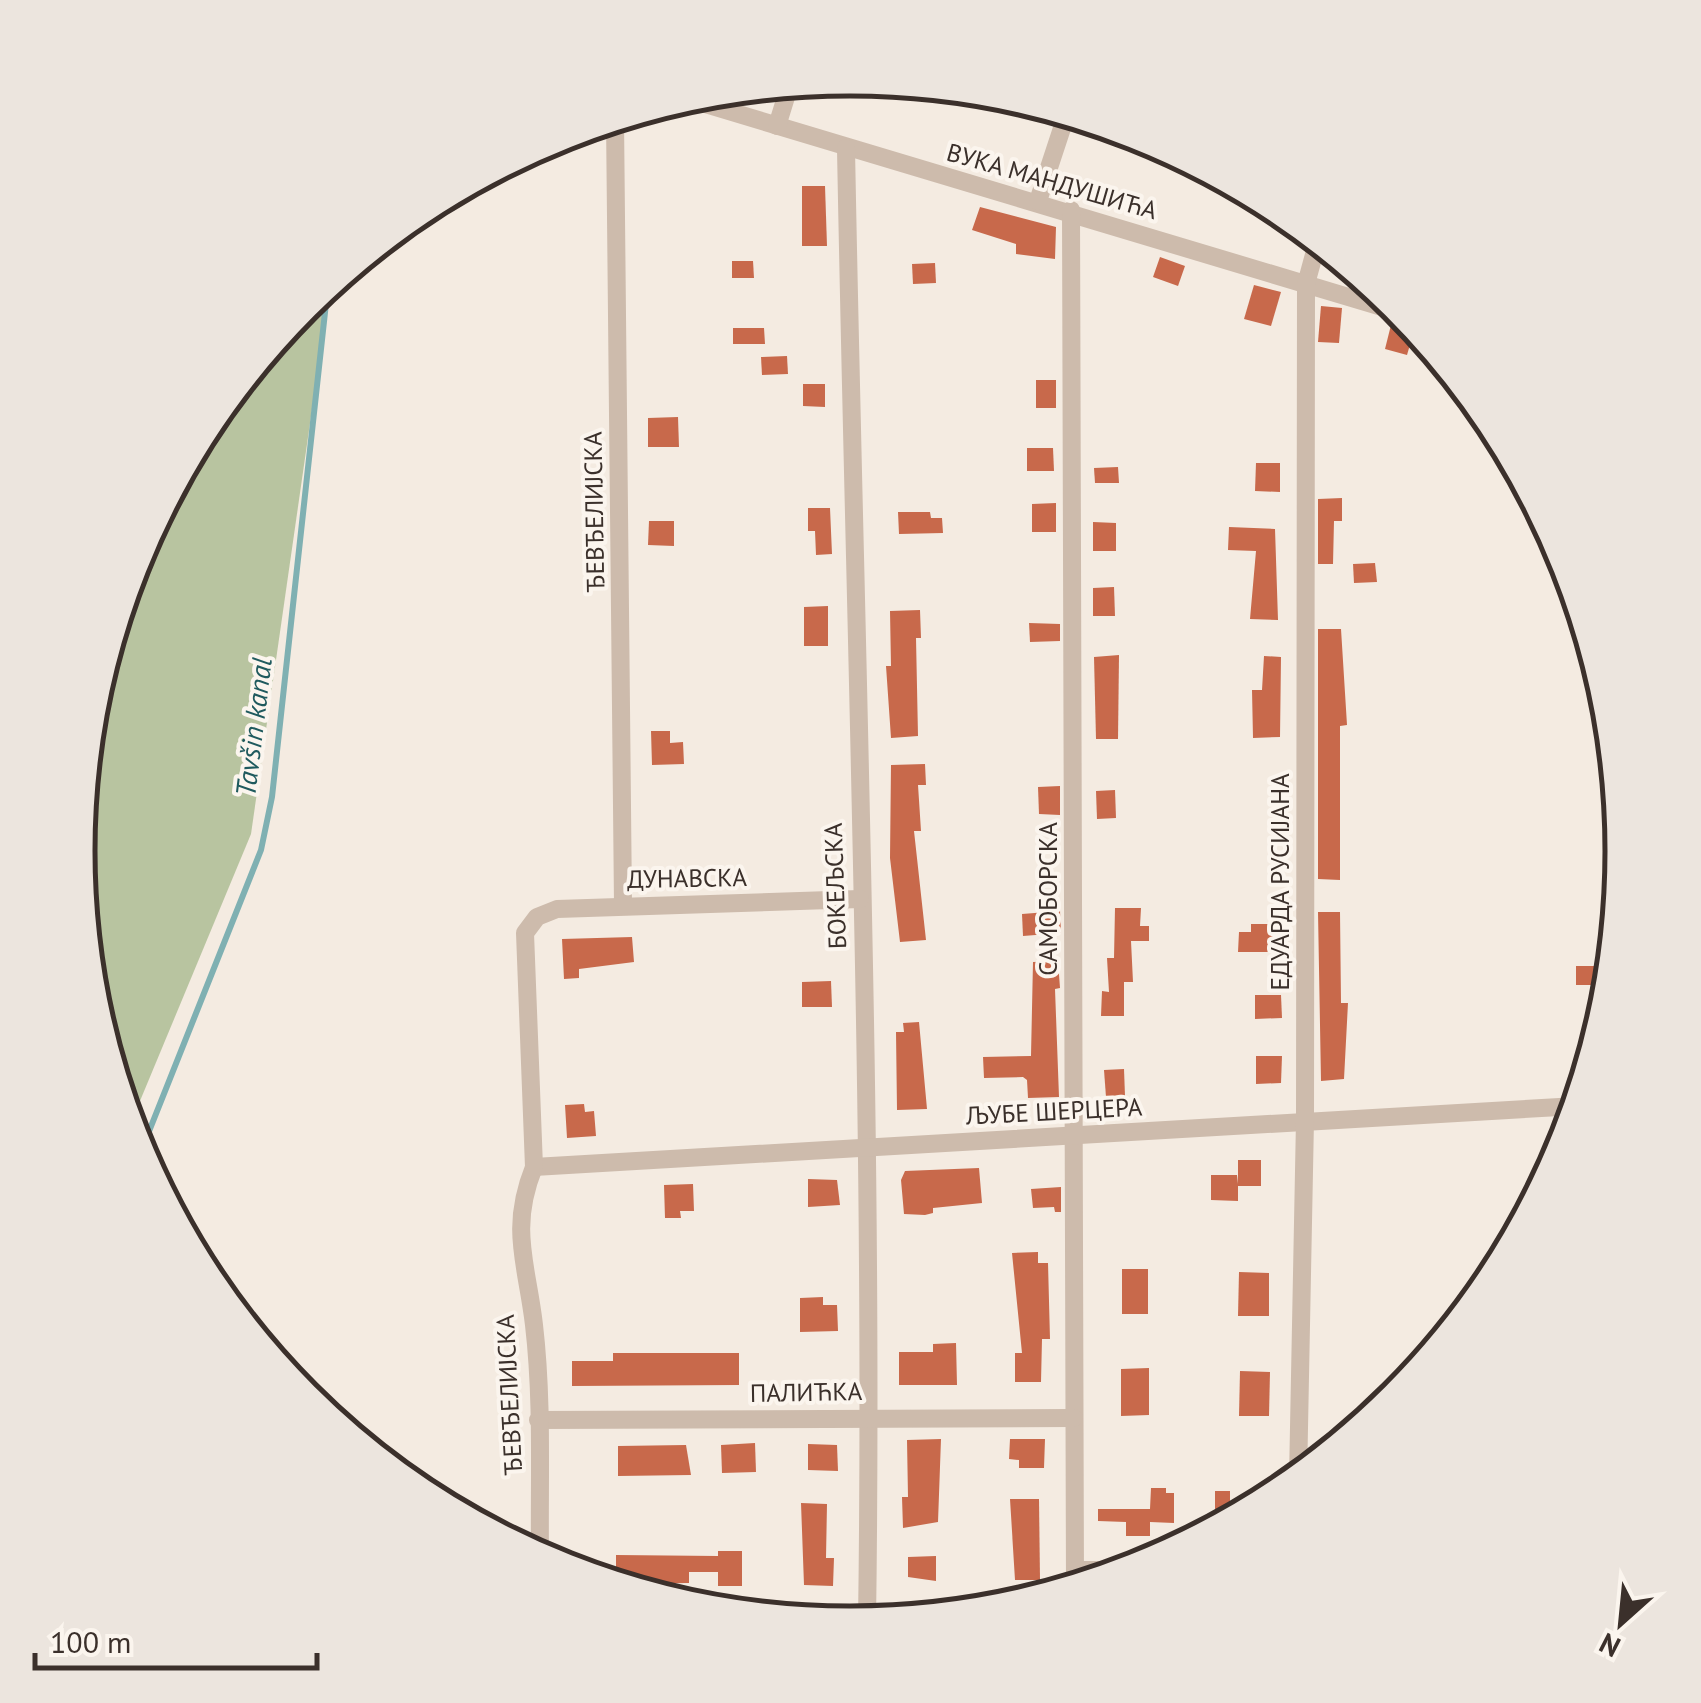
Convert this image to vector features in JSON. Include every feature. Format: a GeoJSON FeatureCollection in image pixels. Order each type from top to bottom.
{"type":"FeatureCollection","features":[{"type":"Feature","properties":{"kind":"street"},"geometry":{"type":"LineString","coordinates":[[777,126],[785,99]]}},
{"type":"Feature","properties":{"kind":"street","name":"ВУКА МАНДУШИЋА"},"geometry":{"type":"LineString","coordinates":[[718,108],[846,148],[1038,200],[1371,304]]}},
{"type":"Feature","properties":{"kind":"street"},"geometry":{"type":"LineString","coordinates":[[1038,200],[1062,127]]}},
{"type":"Feature","properties":{"kind":"street","name":"ЂЕВЂЕЛИЈСКА"},"geometry":{"type":"LineString","coordinates":[[615,134],[622,904]]}},
{"type":"Feature","properties":{"kind":"street","name":"БОКЕЉСКА"},"geometry":{"type":"LineString","coordinates":[[846,148],[860,899],[869,1147],[867,1606]]}},
{"type":"Feature","properties":{"kind":"street","name":"САМОБОРСКА"},"geometry":{"type":"LineString","coordinates":[[1071,210],[1075,1572]]}},
{"type":"Feature","properties":{"kind":"street","name":"ЕДУАРДА РУСИЈАНА"},"geometry":{"type":"LineString","coordinates":[[1298,1459],[1305,1120],[1306,284],[1314,255]]}},
{"type":"Feature","properties":{"kind":"street","name":"ДУНАВСКА"},"geometry":{"type":"LineString","coordinates":[[525,933],[537,917],[557,909],[860,899]]}},
{"type":"Feature","properties":{"kind":"street","name":"ЂЕВЂЕЛИЈСКА"},"geometry":{"type":"LineString","coordinates":[[525,933],[534,1167],[521,1199],[519,1251],[534,1325],[540,1540]]}},
{"type":"Feature","properties":{"kind":"street","name":"ЉУБЕ ШЕРЦЕРА"},"geometry":{"type":"LineString","coordinates":[[534,1167],[1561,1107]]}},
{"type":"Feature","properties":{"kind":"street","name":"ПАЛИЋКА"},"geometry":{"type":"LineString","coordinates":[[538,1420],[1074,1418]]}},
{"type":"Feature","properties":{"kind":"green space"},"geometry":{"type":"Polygon","coordinates":[[[327,307],[251,834],[139,1104],[121,1047],[101,950],[95,851],[101,753],[121,656],[153,562],[196,474],[251,392],[327,307]]]}},
{"type":"Feature","properties":{"kind":"building"},"geometry":{"type":"Polygon","coordinates":[[[802,186],[825,186],[827,246],[802,246],[802,186]]]}},
{"type":"Feature","properties":{"kind":"building"},"geometry":{"type":"Polygon","coordinates":[[[980,207],[1056,227],[1055,259],[1016,254],[1016,244],[972,230],[980,207]]]}},
{"type":"Feature","properties":{"kind":"building"},"geometry":{"type":"Polygon","coordinates":[[[1160,257],[1185,266],[1178,286],[1153,277],[1160,257]]]}},
{"type":"Feature","properties":{"kind":"building"},"geometry":{"type":"Polygon","coordinates":[[[732,261],[753,261],[754,278],[732,278],[732,261]]]}},
{"type":"Feature","properties":{"kind":"building"},"geometry":{"type":"Polygon","coordinates":[[[935,263],[936,283],[913,284],[912,264],[935,263]]]}},
{"type":"Feature","properties":{"kind":"building"},"geometry":{"type":"Polygon","coordinates":[[[1254,285],[1281,292],[1271,326],[1244,319],[1254,285]]]}},
{"type":"Feature","properties":{"kind":"building"},"geometry":{"type":"Polygon","coordinates":[[[1321,306],[1342,308],[1339,343],[1318,342],[1321,306]]]}},
{"type":"Feature","properties":{"kind":"building"},"geometry":{"type":"Polygon","coordinates":[[[1391,325],[1410,344],[1407,355],[1385,349],[1391,325]]]}},
{"type":"Feature","properties":{"kind":"building"},"geometry":{"type":"Polygon","coordinates":[[[733,328],[764,328],[765,344],[733,344],[733,328]]]}},
{"type":"Feature","properties":{"kind":"building"},"geometry":{"type":"Polygon","coordinates":[[[787,356],[788,374],[762,375],[761,357],[787,356]]]}},
{"type":"Feature","properties":{"kind":"building"},"geometry":{"type":"Polygon","coordinates":[[[1036,380],[1056,380],[1056,408],[1036,408],[1036,380]]]}},
{"type":"Feature","properties":{"kind":"building"},"geometry":{"type":"Polygon","coordinates":[[[803,384],[825,384],[825,407],[803,406],[803,384]]]}},
{"type":"Feature","properties":{"kind":"building"},"geometry":{"type":"Polygon","coordinates":[[[678,417],[679,447],[648,447],[648,418],[678,417]]]}},
{"type":"Feature","properties":{"kind":"building"},"geometry":{"type":"Polygon","coordinates":[[[1027,448],[1053,448],[1054,471],[1027,471],[1027,448]]]}},
{"type":"Feature","properties":{"kind":"building"},"geometry":{"type":"Polygon","coordinates":[[[1256,463],[1280,463],[1280,492],[1255,491],[1256,463]]]}},
{"type":"Feature","properties":{"kind":"building"},"geometry":{"type":"Polygon","coordinates":[[[1118,467],[1119,483],[1095,483],[1094,468],[1118,467]]]}},
{"type":"Feature","properties":{"kind":"building"},"geometry":{"type":"Polygon","coordinates":[[[1342,498],[1342,521],[1334,521],[1333,564],[1318,564],[1318,499],[1342,498]]]}},
{"type":"Feature","properties":{"kind":"building"},"geometry":{"type":"Polygon","coordinates":[[[1056,503],[1056,532],[1032,532],[1032,504],[1056,503]]]}},
{"type":"Feature","properties":{"kind":"building"},"geometry":{"type":"Polygon","coordinates":[[[808,508],[830,508],[832,554],[816,555],[815,531],[808,531],[808,508]]]}},
{"type":"Feature","properties":{"kind":"building"},"geometry":{"type":"Polygon","coordinates":[[[898,512],[930,512],[931,518],[942,518],[943,533],[899,534],[898,512]]]}},
{"type":"Feature","properties":{"kind":"building"},"geometry":{"type":"Polygon","coordinates":[[[649,521],[674,521],[674,546],[648,545],[649,521]]]}},
{"type":"Feature","properties":{"kind":"building"},"geometry":{"type":"Polygon","coordinates":[[[1093,522],[1116,523],[1116,551],[1093,551],[1093,522]]]}},
{"type":"Feature","properties":{"kind":"building"},"geometry":{"type":"Polygon","coordinates":[[[1229,527],[1275,529],[1278,620],[1250,619],[1256,551],[1228,550],[1229,527]]]}},
{"type":"Feature","properties":{"kind":"building"},"geometry":{"type":"Polygon","coordinates":[[[1375,563],[1377,582],[1354,583],[1353,564],[1375,563]]]}},
{"type":"Feature","properties":{"kind":"building"},"geometry":{"type":"Polygon","coordinates":[[[1114,587],[1115,616],[1093,616],[1093,588],[1114,587]]]}},
{"type":"Feature","properties":{"kind":"building"},"geometry":{"type":"Polygon","coordinates":[[[828,606],[828,646],[804,646],[804,607],[828,606]]]}},
{"type":"Feature","properties":{"kind":"building"},"geometry":{"type":"Polygon","coordinates":[[[920,610],[921,638],[916,638],[918,736],[891,738],[886,666],[891,666],[890,611],[920,610]]]}},
{"type":"Feature","properties":{"kind":"building"},"geometry":{"type":"Polygon","coordinates":[[[1029,623],[1060,624],[1060,641],[1030,642],[1029,623]]]}},
{"type":"Feature","properties":{"kind":"building"},"geometry":{"type":"Polygon","coordinates":[[[1318,629],[1341,629],[1347,725],[1340,726],[1340,880],[1318,879],[1318,629]]]}},
{"type":"Feature","properties":{"kind":"building"},"geometry":{"type":"Polygon","coordinates":[[[1119,655],[1118,739],[1096,739],[1094,657],[1119,655]]]}},
{"type":"Feature","properties":{"kind":"building"},"geometry":{"type":"Polygon","coordinates":[[[1264,656],[1281,657],[1280,737],[1253,738],[1252,690],[1262,690],[1264,656]]]}},
{"type":"Feature","properties":{"kind":"building"},"geometry":{"type":"Polygon","coordinates":[[[651,731],[670,731],[670,743],[683,742],[684,764],[652,765],[651,731]]]}},
{"type":"Feature","properties":{"kind":"building"},"geometry":{"type":"Polygon","coordinates":[[[925,764],[926,785],[918,785],[921,831],[914,831],[926,940],[900,942],[890,858],[891,765],[925,764]]]}},
{"type":"Feature","properties":{"kind":"building"},"geometry":{"type":"Polygon","coordinates":[[[1060,786],[1060,815],[1039,814],[1038,787],[1060,786]]]}},
{"type":"Feature","properties":{"kind":"building"},"geometry":{"type":"Polygon","coordinates":[[[1115,790],[1116,818],[1097,819],[1096,791],[1115,790]]]}},
{"type":"Feature","properties":{"kind":"building"},"geometry":{"type":"Polygon","coordinates":[[[1115,908],[1141,908],[1140,926],[1149,926],[1149,941],[1131,941],[1133,982],[1124,982],[1124,1016],[1101,1016],[1102,991],[1109,992],[1107,958],[1114,958],[1115,908]]]}},
{"type":"Feature","properties":{"kind":"building"},"geometry":{"type":"Polygon","coordinates":[[[1060,911],[1061,933],[1023,936],[1022,914],[1060,911]]]}},
{"type":"Feature","properties":{"kind":"building"},"geometry":{"type":"Polygon","coordinates":[[[1318,912],[1340,912],[1341,1003],[1348,1003],[1344,1079],[1321,1081],[1318,912]]]}},
{"type":"Feature","properties":{"kind":"building"},"geometry":{"type":"Polygon","coordinates":[[[1251,924],[1281,924],[1282,952],[1238,952],[1239,932],[1251,932],[1251,924]]]}},
{"type":"Feature","properties":{"kind":"building"},"geometry":{"type":"Polygon","coordinates":[[[632,937],[634,962],[579,969],[579,978],[564,979],[562,939],[632,937]]]}},
{"type":"Feature","properties":{"kind":"building"},"geometry":{"type":"Polygon","coordinates":[[[1058,961],[1060,988],[1055,989],[1059,1097],[1028,1098],[1027,1080],[1023,1077],[984,1078],[983,1057],[1031,1056],[1033,962],[1058,961]]]}},
{"type":"Feature","properties":{"kind":"building"},"geometry":{"type":"Polygon","coordinates":[[[1576,966],[1597,966],[1594,985],[1576,985],[1576,966]]]}},
{"type":"Feature","properties":{"kind":"building"},"geometry":{"type":"Polygon","coordinates":[[[831,981],[832,1007],[802,1007],[802,982],[831,981]]]}},
{"type":"Feature","properties":{"kind":"building"},"geometry":{"type":"Polygon","coordinates":[[[1255,995],[1281,995],[1282,1018],[1255,1019],[1255,995]]]}},
{"type":"Feature","properties":{"kind":"building"},"geometry":{"type":"Polygon","coordinates":[[[919,1022],[927,1109],[897,1110],[896,1032],[904,1032],[903,1023],[919,1022]]]}},
{"type":"Feature","properties":{"kind":"building"},"geometry":{"type":"Polygon","coordinates":[[[1256,1056],[1282,1056],[1281,1083],[1256,1084],[1256,1056]]]}},
{"type":"Feature","properties":{"kind":"building"},"geometry":{"type":"Polygon","coordinates":[[[1124,1069],[1125,1096],[1106,1097],[1104,1070],[1124,1069]]]}},
{"type":"Feature","properties":{"kind":"building"},"geometry":{"type":"Polygon","coordinates":[[[584,1104],[585,1112],[594,1111],[596,1136],[567,1138],[565,1105],[584,1104]]]}},
{"type":"Feature","properties":{"kind":"building"},"geometry":{"type":"Polygon","coordinates":[[[1238,1160],[1261,1160],[1261,1186],[1238,1186],[1238,1201],[1211,1200],[1211,1175],[1237,1175],[1238,1184],[1238,1160]]]}},
{"type":"Feature","properties":{"kind":"building"},"geometry":{"type":"Polygon","coordinates":[[[979,1168],[982,1203],[933,1208],[933,1213],[925,1215],[904,1214],[901,1180],[905,1171],[979,1168]]]}},
{"type":"Feature","properties":{"kind":"building"},"geometry":{"type":"Polygon","coordinates":[[[808,1179],[837,1180],[840,1205],[808,1207],[808,1179]]]}},
{"type":"Feature","properties":{"kind":"building"},"geometry":{"type":"Polygon","coordinates":[[[693,1184],[694,1211],[680,1211],[681,1218],[665,1218],[664,1185],[693,1184]]]}},
{"type":"Feature","properties":{"kind":"building"},"geometry":{"type":"Polygon","coordinates":[[[1061,1187],[1061,1212],[1055,1212],[1054,1207],[1033,1208],[1031,1189],[1061,1187]]]}},
{"type":"Feature","properties":{"kind":"building"},"geometry":{"type":"Polygon","coordinates":[[[1038,1252],[1038,1263],[1048,1263],[1050,1339],[1042,1339],[1041,1382],[1015,1382],[1015,1353],[1022,1353],[1012,1253],[1038,1252]]]}},
{"type":"Feature","properties":{"kind":"building"},"geometry":{"type":"Polygon","coordinates":[[[1122,1269],[1148,1269],[1148,1314],[1122,1314],[1122,1269]]]}},
{"type":"Feature","properties":{"kind":"building"},"geometry":{"type":"Polygon","coordinates":[[[1239,1272],[1269,1273],[1269,1316],[1238,1316],[1239,1272]]]}},
{"type":"Feature","properties":{"kind":"building"},"geometry":{"type":"Polygon","coordinates":[[[823,1297],[823,1305],[837,1305],[838,1331],[800,1332],[800,1298],[823,1297]]]}},
{"type":"Feature","properties":{"kind":"building"},"geometry":{"type":"Polygon","coordinates":[[[956,1343],[957,1385],[899,1385],[899,1352],[933,1352],[933,1344],[956,1343]]]}},
{"type":"Feature","properties":{"kind":"building"},"geometry":{"type":"Polygon","coordinates":[[[613,1353],[739,1353],[739,1385],[572,1386],[572,1361],[613,1361],[613,1353]]]}},
{"type":"Feature","properties":{"kind":"building"},"geometry":{"type":"Polygon","coordinates":[[[1149,1368],[1149,1415],[1121,1416],[1121,1369],[1149,1368]]]}},
{"type":"Feature","properties":{"kind":"building"},"geometry":{"type":"Polygon","coordinates":[[[1240,1371],[1270,1372],[1269,1416],[1239,1416],[1240,1371]]]}},
{"type":"Feature","properties":{"kind":"building"},"geometry":{"type":"Polygon","coordinates":[[[941,1439],[938,1522],[903,1528],[902,1497],[908,1497],[907,1440],[941,1439]]]}},
{"type":"Feature","properties":{"kind":"building"},"geometry":{"type":"Polygon","coordinates":[[[1010,1439],[1045,1439],[1044,1468],[1019,1468],[1019,1460],[1009,1459],[1010,1439]]]}},
{"type":"Feature","properties":{"kind":"building"},"geometry":{"type":"Polygon","coordinates":[[[755,1443],[756,1472],[722,1473],[721,1445],[755,1443]]]}},
{"type":"Feature","properties":{"kind":"building"},"geometry":{"type":"Polygon","coordinates":[[[808,1444],[837,1445],[838,1471],[808,1470],[808,1444]]]}},
{"type":"Feature","properties":{"kind":"building"},"geometry":{"type":"Polygon","coordinates":[[[686,1445],[691,1475],[618,1476],[618,1446],[686,1445]]]}},
{"type":"Feature","properties":{"kind":"building"},"geometry":{"type":"Polygon","coordinates":[[[1151,1488],[1166,1488],[1166,1493],[1174,1493],[1174,1523],[1150,1522],[1150,1536],[1126,1536],[1126,1522],[1098,1521],[1098,1509],[1150,1509],[1151,1488]]]}},
{"type":"Feature","properties":{"kind":"building"},"geometry":{"type":"Polygon","coordinates":[[[1215,1491],[1230,1491],[1230,1505],[1215,1513],[1215,1491]]]}},
{"type":"Feature","properties":{"kind":"building"},"geometry":{"type":"Polygon","coordinates":[[[1010,1499],[1039,1499],[1040,1580],[1015,1580],[1010,1499]]]}},
{"type":"Feature","properties":{"kind":"building"},"geometry":{"type":"Polygon","coordinates":[[[801,1503],[827,1504],[826,1558],[834,1558],[833,1586],[804,1585],[801,1503]]]}},
{"type":"Feature","properties":{"kind":"building"},"geometry":{"type":"Polygon","coordinates":[[[718,1551],[742,1551],[742,1586],[718,1586],[718,1572],[689,1572],[689,1583],[665,1583],[616,1569],[616,1555],[718,1556],[718,1551]]]}},
{"type":"Feature","properties":{"kind":"building"},"geometry":{"type":"Polygon","coordinates":[[[936,1556],[936,1581],[908,1577],[908,1557],[936,1556]]]}},
{"type":"Feature","properties":{"kind":"waterway","name":"Tavšin kanal"},"geometry":{"type":"LineString","coordinates":[[149,1131],[261,850],[272,797],[325,308]]}}]}
